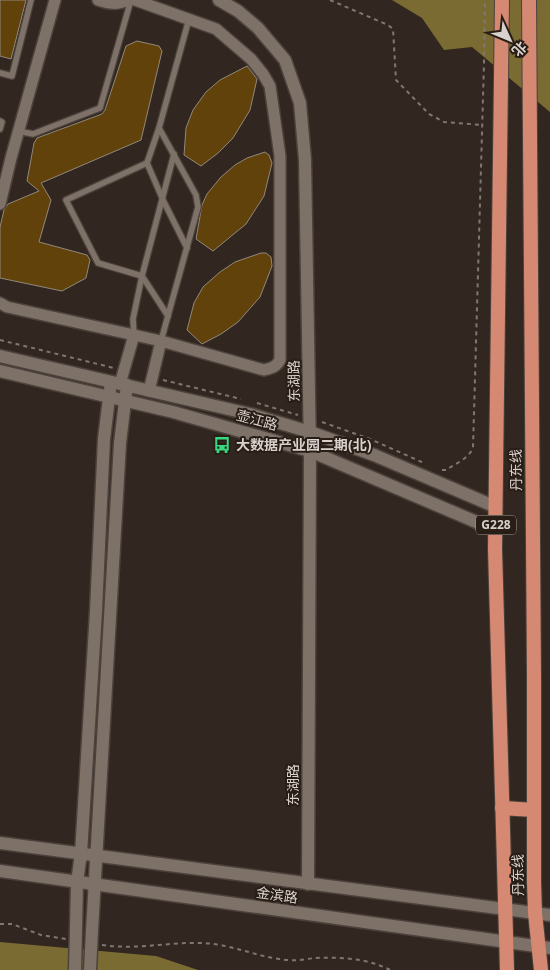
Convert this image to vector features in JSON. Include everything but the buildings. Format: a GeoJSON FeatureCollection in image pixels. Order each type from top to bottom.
{"type":"FeatureCollection","features":[{"type":"Feature","properties":{"kind":"highway","name":"丹东线"},"geometry":{"type":"LineString","coordinates":[[502,0],[495,530],[507,970]]}},
{"type":"Feature","properties":{"kind":"highway","name":"丹东线"},"geometry":{"type":"LineString","coordinates":[[529,0],[535,913],[544,948],[541,970]]}},
{"type":"Feature","properties":{"kind":"highway"},"geometry":{"type":"LineString","coordinates":[[502,808],[534,810]]}},
{"type":"Feature","properties":{"kind":"main road","name":"东湖路"},"geometry":{"type":"LineString","coordinates":[[219,0],[238,11],[258,28],[284,60],[300,104],[305,160],[310,418],[308,884]]}},
{"type":"Feature","properties":{"kind":"main road","name":"壶江路"},"geometry":{"type":"LineString","coordinates":[[0,356],[250,414],[310,432],[374,455],[496,507]]}},
{"type":"Feature","properties":{"kind":"main road","name":"壶江路"},"geometry":{"type":"LineString","coordinates":[[0,371],[199,419],[310,451],[495,530]]}},
{"type":"Feature","properties":{"kind":"main road"},"geometry":{"type":"LineString","coordinates":[[75,970],[73,934],[81,854],[96,611],[104,439],[108,398],[120,384]]}},
{"type":"Feature","properties":{"kind":"main road"},"geometry":{"type":"LineString","coordinates":[[90,970],[120,443],[125,402],[120,384]]}},
{"type":"Feature","properties":{"kind":"main road","name":"金滨路"},"geometry":{"type":"LineString","coordinates":[[0,843],[550,915]]}},
{"type":"Feature","properties":{"kind":"main road","name":"金滨路"},"geometry":{"type":"LineString","coordinates":[[0,871],[544,948]]}},
{"type":"Feature","properties":{"kind":"street"},"geometry":{"type":"LineString","coordinates":[[0,204],[18,131],[55,0]]}},
{"type":"Feature","properties":{"kind":"street"},"geometry":{"type":"LineString","coordinates":[[98,0],[109,4],[120,4],[130,0]]}},
{"type":"Feature","properties":{"kind":"street"},"geometry":{"type":"LineString","coordinates":[[0,303],[7,307],[161,341],[264,370],[271,369],[280,360],[280,156],[270,86],[251,59],[216,29],[135,0]]}},
{"type":"Feature","properties":{"kind":"street"},"geometry":{"type":"LineString","coordinates":[[120,384],[134,335]]}},
{"type":"Feature","properties":{"kind":"street"},"geometry":{"type":"LineString","coordinates":[[149,391],[161,341]]}},
{"type":"Feature","properties":{"kind":"lane"},"geometry":{"type":"LineString","coordinates":[[0,73],[12,76],[31,0]]}},
{"type":"Feature","properties":{"kind":"lane"},"geometry":{"type":"LineString","coordinates":[[18,131],[33,134],[100,108],[130,0]]}},
{"type":"Feature","properties":{"kind":"lane"},"geometry":{"type":"LineString","coordinates":[[187,248],[162,200],[146,163],[159,128],[190,19]]}},
{"type":"Feature","properties":{"kind":"lane"},"geometry":{"type":"LineString","coordinates":[[0,121],[2,122],[0,130]]}},
{"type":"Feature","properties":{"kind":"lane"},"geometry":{"type":"LineString","coordinates":[[159,128],[196,195],[198,203],[161,341]]}},
{"type":"Feature","properties":{"kind":"lane"},"geometry":{"type":"LineString","coordinates":[[134,335],[133,319],[142,276],[174,154]]}},
{"type":"Feature","properties":{"kind":"lane"},"geometry":{"type":"LineString","coordinates":[[146,163],[66,200],[98,263],[142,276],[168,316]]}},
{"type":"Feature","properties":{"kind":"path"},"geometry":{"type":"LineString","coordinates":[[330,0],[388,25],[393,29],[396,80],[430,114],[444,122],[482,125]]}},
{"type":"Feature","properties":{"kind":"path"},"geometry":{"type":"LineString","coordinates":[[440,470],[446,470],[466,457],[473,448],[485,0]]}},
{"type":"Feature","properties":{"kind":"path"},"geometry":{"type":"LineString","coordinates":[[0,340],[124,370]]}},
{"type":"Feature","properties":{"kind":"path"},"geometry":{"type":"LineString","coordinates":[[152,377],[240,399]]}},
{"type":"Feature","properties":{"kind":"path"},"geometry":{"type":"LineString","coordinates":[[250,401],[310,418],[370,439],[425,463]]}},
{"type":"Feature","properties":{"kind":"path"},"geometry":{"type":"LineString","coordinates":[[0,924],[12,924],[41,935],[73,934]]}},
{"type":"Feature","properties":{"kind":"path"},"geometry":{"type":"LineString","coordinates":[[97,944],[116,947],[143,947],[172,943],[204,943],[229,946],[266,957],[290,960],[339,957],[362,960],[390,970]]}},
{"type":"Feature","properties":{"kind":"shaded area"},"geometry":{"type":"Polygon","coordinates":[[[392,0],[550,0],[550,112],[472,47],[444,50],[422,18],[392,0]]]}},
{"type":"Feature","properties":{"kind":"shaded area"},"geometry":{"type":"Polygon","coordinates":[[[0,942],[156,956],[198,970],[0,970],[0,942]]]}},
{"type":"Feature","properties":{"kind":"place","name":"大数据产业园二期(北)"},"geometry":{"type":"Point","coordinates":[222,445]}}]}
